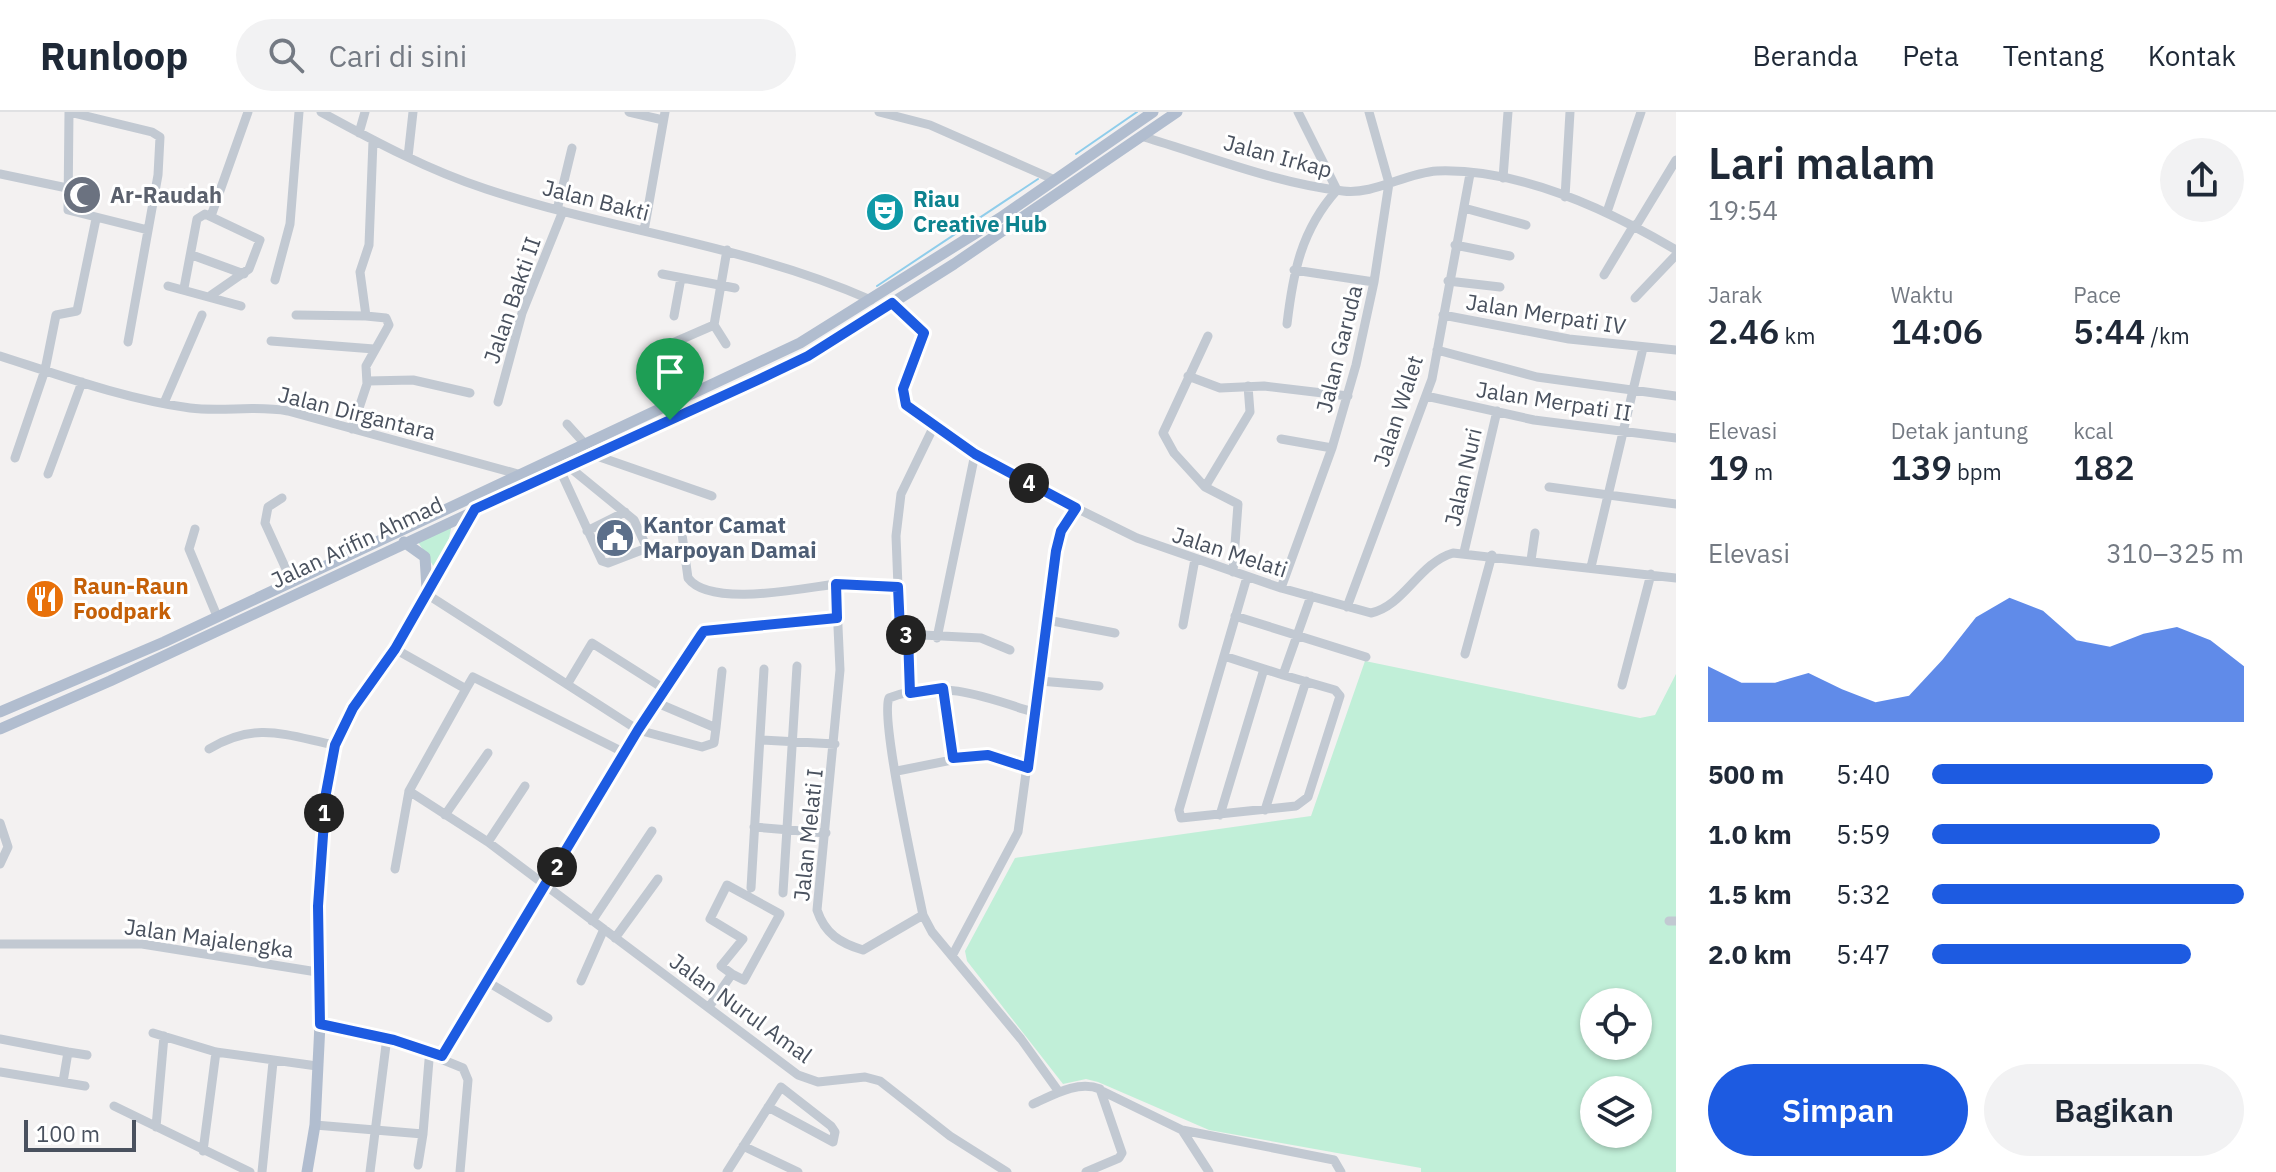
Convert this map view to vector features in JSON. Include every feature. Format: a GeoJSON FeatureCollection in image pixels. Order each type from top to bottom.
{"type":"FeatureCollection","features":[{"type":"Feature","properties":{"kind":"main road","name":"Jalan Arifin Ahmad"},"geometry":{"type":"LineString","coordinates":[[0,729],[808,356],[892,303],[1117,146],[1153,112]]}},
{"type":"Feature","properties":{"kind":"main road","name":"Jalan Arifin Ahmad"},"geometry":{"type":"LineString","coordinates":[[0,712],[164,642],[800,343],[1055,180],[1117,146],[1144,137],[1177,112]]}},
{"type":"Feature","properties":{"kind":"main road"},"geometry":{"type":"LineString","coordinates":[[664,408],[670,420]]}},
{"type":"Feature","properties":{"kind":"main road"},"geometry":{"type":"LineString","coordinates":[[307,1172],[315,1125],[320,1024],[317,972],[326,793],[335,745],[353,708],[395,649],[475,509]]}},
{"type":"Feature","properties":{"kind":"main road"},"geometry":{"type":"LineString","coordinates":[[404,542],[425,557],[426,592]]}},
{"type":"Feature","properties":{"kind":"main road"},"geometry":{"type":"LineString","coordinates":[[164,642],[170,653]]}},
{"type":"Feature","properties":{"kind":"street"},"geometry":{"type":"LineString","coordinates":[[128,342],[148,230],[160,137],[152,132],[69,112],[68,210],[148,230]]}},
{"type":"Feature","properties":{"kind":"street"},"geometry":{"type":"LineString","coordinates":[[211,216],[248,112]]}},
{"type":"Feature","properties":{"kind":"street"},"geometry":{"type":"LineString","coordinates":[[275,280],[290,224],[299,112]]}},
{"type":"Feature","properties":{"kind":"street","name":"Jalan Bakti"},"geometry":{"type":"LineString","coordinates":[[321,112],[373,141],[487,189],[560,211],[727,250],[826,280],[871,300]]}},
{"type":"Feature","properties":{"kind":"street"},"geometry":{"type":"LineString","coordinates":[[359,133],[365,112]]}},
{"type":"Feature","properties":{"kind":"street"},"geometry":{"type":"LineString","coordinates":[[408,157],[413,112]]}},
{"type":"Feature","properties":{"kind":"street"},"geometry":{"type":"LineString","coordinates":[[629,112],[664,116],[644,231]]}},
{"type":"Feature","properties":{"kind":"street"},"geometry":{"type":"LineString","coordinates":[[879,112],[930,125],[1055,180]]}},
{"type":"Feature","properties":{"kind":"street"},"geometry":{"type":"LineString","coordinates":[[1287,324],[1294,270],[1310,227],[1337,190],[1298,112]]}},
{"type":"Feature","properties":{"kind":"street","name":"Jalan Garuda"},"geometry":{"type":"LineString","coordinates":[[1281,588],[1348,396],[1374,282],[1389,183],[1369,112]]}},
{"type":"Feature","properties":{"kind":"street"},"geometry":{"type":"LineString","coordinates":[[1503,178],[1508,112]]}},
{"type":"Feature","properties":{"kind":"street"},"geometry":{"type":"LineString","coordinates":[[1565,197],[1570,112]]}},
{"type":"Feature","properties":{"kind":"street"},"geometry":{"type":"LineString","coordinates":[[1607,212],[1641,112]]}},
{"type":"Feature","properties":{"kind":"street","name":"Jalan Irkap"},"geometry":{"type":"LineString","coordinates":[[1144,137],[1286,179],[1351,192],[1434,171],[1503,178],[1607,212],[1676,253]]}},
{"type":"Feature","properties":{"kind":"street"},"geometry":{"type":"LineString","coordinates":[[366,316],[360,272],[369,245],[373,141]]}},
{"type":"Feature","properties":{"kind":"street","name":"Jalan Bakti II"},"geometry":{"type":"LineString","coordinates":[[498,402],[522,313],[560,211],[572,148]]}},
{"type":"Feature","properties":{"kind":"street"},"geometry":{"type":"LineString","coordinates":[[1604,275],[1676,160]]}},
{"type":"Feature","properties":{"kind":"street"},"geometry":{"type":"LineString","coordinates":[[0,174],[67,188]]}},
{"type":"Feature","properties":{"kind":"street","name":"Jalan Walet"},"geometry":{"type":"LineString","coordinates":[[1347,607],[1426,396],[1470,174]]}},
{"type":"Feature","properties":{"kind":"street"},"geometry":{"type":"LineString","coordinates":[[1464,208],[1526,225]]}},
{"type":"Feature","properties":{"kind":"street"},"geometry":{"type":"LineString","coordinates":[[184,288],[197,219],[203,214],[211,216],[260,239],[255,260],[244,274],[210,296]]}},
{"type":"Feature","properties":{"kind":"street"},"geometry":{"type":"LineString","coordinates":[[15,458],[45,370],[56,317],[77,311],[96,219]]}},
{"type":"Feature","properties":{"kind":"street"},"geometry":{"type":"LineString","coordinates":[[1455,245],[1510,256]]}},
{"type":"Feature","properties":{"kind":"street"},"geometry":{"type":"LineString","coordinates":[[726,344],[714,325],[727,250]]}},
{"type":"Feature","properties":{"kind":"street"},"geometry":{"type":"LineString","coordinates":[[1635,298],[1676,253]]}},
{"type":"Feature","properties":{"kind":"street"},"geometry":{"type":"LineString","coordinates":[[192,255],[244,274]]}},
{"type":"Feature","properties":{"kind":"street"},"geometry":{"type":"LineString","coordinates":[[1294,270],[1374,282]]}},
{"type":"Feature","properties":{"kind":"street"},"geometry":{"type":"LineString","coordinates":[[662,274],[735,288]]}},
{"type":"Feature","properties":{"kind":"street"},"geometry":{"type":"LineString","coordinates":[[674,316],[681,278]]}},
{"type":"Feature","properties":{"kind":"street"},"geometry":{"type":"LineString","coordinates":[[1448,281],[1500,287]]}},
{"type":"Feature","properties":{"kind":"street"},"geometry":{"type":"LineString","coordinates":[[168,286],[241,306]]}},
{"type":"Feature","properties":{"kind":"street","name":"Jalan Melati"},"geometry":{"type":"LineString","coordinates":[[892,303],[924,333],[902,394],[906,405],[933,428],[1076,508],[1137,538],[1195,559],[1281,588],[1371,613],[1384,609],[1433,562],[1446,555],[1464,552],[1676,578]]}},
{"type":"Feature","properties":{"kind":"street"},"geometry":{"type":"LineString","coordinates":[[164,403],[202,315]]}},
{"type":"Feature","properties":{"kind":"street"},"geometry":{"type":"LineString","coordinates":[[296,315],[366,316],[389,321],[366,366],[368,381],[352,429]]}},
{"type":"Feature","properties":{"kind":"street","name":"Jalan Merpati IV"},"geometry":{"type":"LineString","coordinates":[[1443,315],[1569,339],[1676,350]]}},
{"type":"Feature","properties":{"kind":"street"},"geometry":{"type":"LineString","coordinates":[[652,352],[714,325]]}},
{"type":"Feature","properties":{"kind":"street"},"geometry":{"type":"LineString","coordinates":[[1208,336],[1163,434],[1174,453],[1205,487],[1234,500],[1238,506],[1233,572]]}},
{"type":"Feature","properties":{"kind":"street"},"geometry":{"type":"LineString","coordinates":[[271,341],[374,349]]}},
{"type":"Feature","properties":{"kind":"street"},"geometry":{"type":"LineString","coordinates":[[1591,567],[1643,348]]}},
{"type":"Feature","properties":{"kind":"street"},"geometry":{"type":"LineString","coordinates":[[1437,350],[1537,377],[1676,396]]}},
{"type":"Feature","properties":{"kind":"street","name":"Jalan Dirgantara"},"geometry":{"type":"LineString","coordinates":[[0,356],[82,382],[164,403],[207,410],[276,409],[518,474]]}},
{"type":"Feature","properties":{"kind":"street"},"geometry":{"type":"LineString","coordinates":[[1188,376],[1220,388],[1248,386],[1348,396]]}},
{"type":"Feature","properties":{"kind":"street"},"geometry":{"type":"LineString","coordinates":[[368,381],[413,380],[470,393]]}},
{"type":"Feature","properties":{"kind":"street"},"geometry":{"type":"LineString","coordinates":[[48,474],[82,382]]}},
{"type":"Feature","properties":{"kind":"street"},"geometry":{"type":"LineString","coordinates":[[1205,487],[1250,412],[1248,386]]}},
{"type":"Feature","properties":{"kind":"street","name":"Jalan Merpati II"},"geometry":{"type":"LineString","coordinates":[[1426,396],[1561,425],[1676,438]]}},
{"type":"Feature","properties":{"kind":"street","name":"Jalan Nuri"},"geometry":{"type":"LineString","coordinates":[[1464,552],[1497,411]]}},
{"type":"Feature","properties":{"kind":"street"},"geometry":{"type":"LineString","coordinates":[[567,424],[585,444]]}},
{"type":"Feature","properties":{"kind":"street"},"geometry":{"type":"LineString","coordinates":[[933,428],[901,494],[896,536],[900,630],[908,636],[981,638],[1010,650]]}},
{"type":"Feature","properties":{"kind":"street"},"geometry":{"type":"LineString","coordinates":[[1281,439],[1332,448]]}},
{"type":"Feature","properties":{"kind":"street"},"geometry":{"type":"LineString","coordinates":[[937,638],[975,454]]}},
{"type":"Feature","properties":{"kind":"street"},"geometry":{"type":"LineString","coordinates":[[594,455],[712,496]]}},
{"type":"Feature","properties":{"kind":"street"},"geometry":{"type":"LineString","coordinates":[[564,468],[634,520],[647,548],[608,563],[602,561],[587,531],[564,468]]}},
{"type":"Feature","properties":{"kind":"street"},"geometry":{"type":"LineString","coordinates":[[1549,487],[1676,504]]}},
{"type":"Feature","properties":{"kind":"street"},"geometry":{"type":"LineString","coordinates":[[282,498],[266,509],[265,523],[291,580]]}},
{"type":"Feature","properties":{"kind":"street"},"geometry":{"type":"LineString","coordinates":[[952,956],[992,878],[1014,844],[1028,768],[1059,538],[1076,508]]}},
{"type":"Feature","properties":{"kind":"street"},"geometry":{"type":"LineString","coordinates":[[587,531],[625,512]]}},
{"type":"Feature","properties":{"kind":"street"},"geometry":{"type":"LineString","coordinates":[[195,529],[189,549],[217,616]]}},
{"type":"Feature","properties":{"kind":"street"},"geometry":{"type":"LineString","coordinates":[[1531,560],[1535,533]]}},
{"type":"Feature","properties":{"kind":"street"},"geometry":{"type":"LineString","coordinates":[[682,534],[688,578],[707,589],[741,594],[836,584],[898,587]]}},
{"type":"Feature","properties":{"kind":"street"},"geometry":{"type":"LineString","coordinates":[[1465,654],[1492,555]]}},
{"type":"Feature","properties":{"kind":"street"},"geometry":{"type":"LineString","coordinates":[[1183,625],[1195,559]]}},
{"type":"Feature","properties":{"kind":"street"},"geometry":{"type":"LineString","coordinates":[[1622,685],[1651,574]]}},
{"type":"Feature","properties":{"kind":"street"},"geometry":{"type":"LineString","coordinates":[[1224,656],[1335,690],[1340,696],[1313,788],[1300,804],[1183,819],[1179,810],[1247,577]]}},
{"type":"Feature","properties":{"kind":"street","name":"Jalan Melati I"},"geometry":{"type":"LineString","coordinates":[[836,584],[840,670],[817,910],[825,929],[834,937],[863,950],[923,915]]}},
{"type":"Feature","properties":{"kind":"street"},"geometry":{"type":"LineString","coordinates":[[426,592],[638,730],[706,747],[714,743],[722,671]]}},
{"type":"Feature","properties":{"kind":"street"},"geometry":{"type":"LineString","coordinates":[[1283,675],[1311,596]]}},
{"type":"Feature","properties":{"kind":"street"},"geometry":{"type":"LineString","coordinates":[[1235,616],[1366,657]]}},
{"type":"Feature","properties":{"kind":"street"},"geometry":{"type":"LineString","coordinates":[[442,1056],[655,702],[704,631],[837,618]]}},
{"type":"Feature","properties":{"kind":"street"},"geometry":{"type":"LineString","coordinates":[[1047,620],[1115,633]]}},
{"type":"Feature","properties":{"kind":"street"},"geometry":{"type":"LineString","coordinates":[[908,636],[910,693]]}},
{"type":"Feature","properties":{"kind":"street"},"geometry":{"type":"LineString","coordinates":[[568,683],[592,643],[666,690]]}},
{"type":"Feature","properties":{"kind":"street"},"geometry":{"type":"LineString","coordinates":[[395,649],[466,689]]}},
{"type":"Feature","properties":{"kind":"street"},"geometry":{"type":"LineString","coordinates":[[783,893],[797,666]]}},
{"type":"Feature","properties":{"kind":"street"},"geometry":{"type":"LineString","coordinates":[[751,888],[764,669]]}},
{"type":"Feature","properties":{"kind":"street"},"geometry":{"type":"LineString","coordinates":[[1220,815],[1264,669]]}},
{"type":"Feature","properties":{"kind":"street"},"geometry":{"type":"LineString","coordinates":[[395,869],[409,791],[473,677],[625,753]]}},
{"type":"Feature","properties":{"kind":"street"},"geometry":{"type":"LineString","coordinates":[[1040,681],[1099,686]]}},
{"type":"Feature","properties":{"kind":"street"},"geometry":{"type":"LineString","coordinates":[[1265,810],[1306,681]]}},
{"type":"Feature","properties":{"kind":"street"},"geometry":{"type":"LineString","coordinates":[[1035,713],[976,693],[943,688],[891,696],[887,702],[923,915],[932,932],[1021,1039],[1059,1092]]}},
{"type":"Feature","properties":{"kind":"street"},"geometry":{"type":"LineString","coordinates":[[943,688],[953,758]]}},
{"type":"Feature","properties":{"kind":"street"},"geometry":{"type":"LineString","coordinates":[[655,702],[716,728]]}},
{"type":"Feature","properties":{"kind":"street"},"geometry":{"type":"LineString","coordinates":[[209,749],[229,737],[257,731],[335,745]]}},
{"type":"Feature","properties":{"kind":"street"},"geometry":{"type":"LineString","coordinates":[[760,740],[835,744]]}},
{"type":"Feature","properties":{"kind":"street"},"geometry":{"type":"LineString","coordinates":[[445,815],[488,753]]}},
{"type":"Feature","properties":{"kind":"street"},"geometry":{"type":"LineString","coordinates":[[897,771],[953,758],[988,755],[1028,768]]}},
{"type":"Feature","properties":{"kind":"street"},"geometry":{"type":"LineString","coordinates":[[488,842],[525,786]]}},
{"type":"Feature","properties":{"kind":"street","name":"Jalan Nurul Amal"},"geometry":{"type":"LineString","coordinates":[[409,791],[488,842],[798,1075],[818,1082],[865,1077],[887,1085],[950,1136],[1007,1172]]}},
{"type":"Feature","properties":{"kind":"street"},"geometry":{"type":"LineString","coordinates":[[0,823],[8,847],[0,864]]}},
{"type":"Feature","properties":{"kind":"street"},"geometry":{"type":"LineString","coordinates":[[754,827],[826,833]]}},
{"type":"Feature","properties":{"kind":"street"},"geometry":{"type":"LineString","coordinates":[[592,921],[652,831]]}},
{"type":"Feature","properties":{"kind":"street"},"geometry":{"type":"LineString","coordinates":[[615,938],[658,879]]}},
{"type":"Feature","properties":{"kind":"street"},"geometry":{"type":"LineString","coordinates":[[743,939],[721,966],[744,980],[761,949],[780,914],[727,885],[710,919],[761,949]]}},
{"type":"Feature","properties":{"kind":"street"},"geometry":{"type":"LineString","coordinates":[[581,981],[604,929]]}},
{"type":"Feature","properties":{"kind":"street","name":"Jalan Majalengka"},"geometry":{"type":"LineString","coordinates":[[0,944],[142,944],[317,972]]}},
{"type":"Feature","properties":{"kind":"street"},"geometry":{"type":"LineString","coordinates":[[709,1007],[732,974]]}},
{"type":"Feature","properties":{"kind":"street"},"geometry":{"type":"LineString","coordinates":[[486,981],[548,1018]]}},
{"type":"Feature","properties":{"kind":"street"},"geometry":{"type":"LineString","coordinates":[[320,1024],[394,1040],[442,1056],[461,1066],[467,1076],[460,1172]]}},
{"type":"Feature","properties":{"kind":"street"},"geometry":{"type":"LineString","coordinates":[[153,1033],[216,1052],[317,1066]]}},
{"type":"Feature","properties":{"kind":"street"},"geometry":{"type":"LineString","coordinates":[[156,1127],[164,1036]]}},
{"type":"Feature","properties":{"kind":"street"},"geometry":{"type":"LineString","coordinates":[[0,1039],[87,1055]]}},
{"type":"Feature","properties":{"kind":"street"},"geometry":{"type":"LineString","coordinates":[[370,1172],[386,1045]]}},
{"type":"Feature","properties":{"kind":"street"},"geometry":{"type":"LineString","coordinates":[[63,1082],[68,1052]]}},
{"type":"Feature","properties":{"kind":"street"},"geometry":{"type":"LineString","coordinates":[[203,1151],[216,1052]]}},
{"type":"Feature","properties":{"kind":"street"},"geometry":{"type":"LineString","coordinates":[[418,1165],[429,1060]]}},
{"type":"Feature","properties":{"kind":"street"},"geometry":{"type":"LineString","coordinates":[[262,1172],[273,1062]]}},
{"type":"Feature","properties":{"kind":"street"},"geometry":{"type":"LineString","coordinates":[[0,1072],[85,1086]]}},
{"type":"Feature","properties":{"kind":"street"},"geometry":{"type":"LineString","coordinates":[[1033,1104],[1059,1092],[1089,1086],[1182,1130],[1334,1160],[1341,1172]]}},
{"type":"Feature","properties":{"kind":"street"},"geometry":{"type":"LineString","coordinates":[[727,1172],[743,1146],[768,1107],[781,1087],[831,1126],[835,1132],[833,1142],[768,1107]]}},
{"type":"Feature","properties":{"kind":"street"},"geometry":{"type":"LineString","coordinates":[[1086,1172],[1122,1154],[1102,1091]]}},
{"type":"Feature","properties":{"kind":"street"},"geometry":{"type":"LineString","coordinates":[[114,1106],[250,1172]]}},
{"type":"Feature","properties":{"kind":"street"},"geometry":{"type":"LineString","coordinates":[[315,1125],[423,1134]]}},
{"type":"Feature","properties":{"kind":"street"},"geometry":{"type":"LineString","coordinates":[[1182,1130],[1209,1172]]}},
{"type":"Feature","properties":{"kind":"street"},"geometry":{"type":"LineString","coordinates":[[743,1146],[798,1172]]}},
{"type":"Feature","properties":{"kind":"green space"},"geometry":{"type":"Polygon","coordinates":[[[452,523],[448,544],[434,567],[418,542],[452,523]]]}},
{"type":"Feature","properties":{"kind":"green space"},"geometry":{"type":"Polygon","coordinates":[[[1365,661],[1640,718],[1655,715],[1676,674],[1676,1172],[1421,1172],[1421,1168],[1209,1130],[1086,1079],[1063,1084],[967,961],[965,951],[1015,858],[1311,816],[1365,661]]]}},
{"type":"Feature","properties":{"kind":"waterway"},"geometry":{"type":"LineString","coordinates":[[1076,154],[1137,112]]}},
{"type":"Feature","properties":{"kind":"waterway"},"geometry":{"type":"LineString","coordinates":[[877,286],[1038,179]]}},
{"type":"Feature","properties":{"kind":"place","name":"Ar-Raudah"},"geometry":{"type":"Point","coordinates":[82,195]}},
{"type":"Feature","properties":{"kind":"place","name":"Riau Creative Hub"},"geometry":{"type":"Point","coordinates":[885,212]}},
{"type":"Feature","properties":{"kind":"place","name":"Kantor Camat Marpoyan Damai"},"geometry":{"type":"Point","coordinates":[615,538]}},
{"type":"Feature","properties":{"kind":"place","name":"Raun-Raun Foodpark"},"geometry":{"type":"Point","coordinates":[45,599]}},
{"type":"Feature","properties":{"kind":"route"},"geometry":{"type":"LineString","coordinates":[[892,303],[923,328],[924,338],[904,384],[902,394],[906,405],[933,428],[975,454],[1076,508],[1061,531],[1056,551],[1028,768],[982,754],[953,758],[943,688],[910,693],[908,636],[900,630],[898,587],[843,582],[836,584],[837,618],[704,631],[655,702],[442,1056],[394,1040],[320,1024],[317,944],[326,793],[329,765],[343,725],[395,649],[413,612],[475,509],[670,420],[808,356],[892,303]]}}]}
